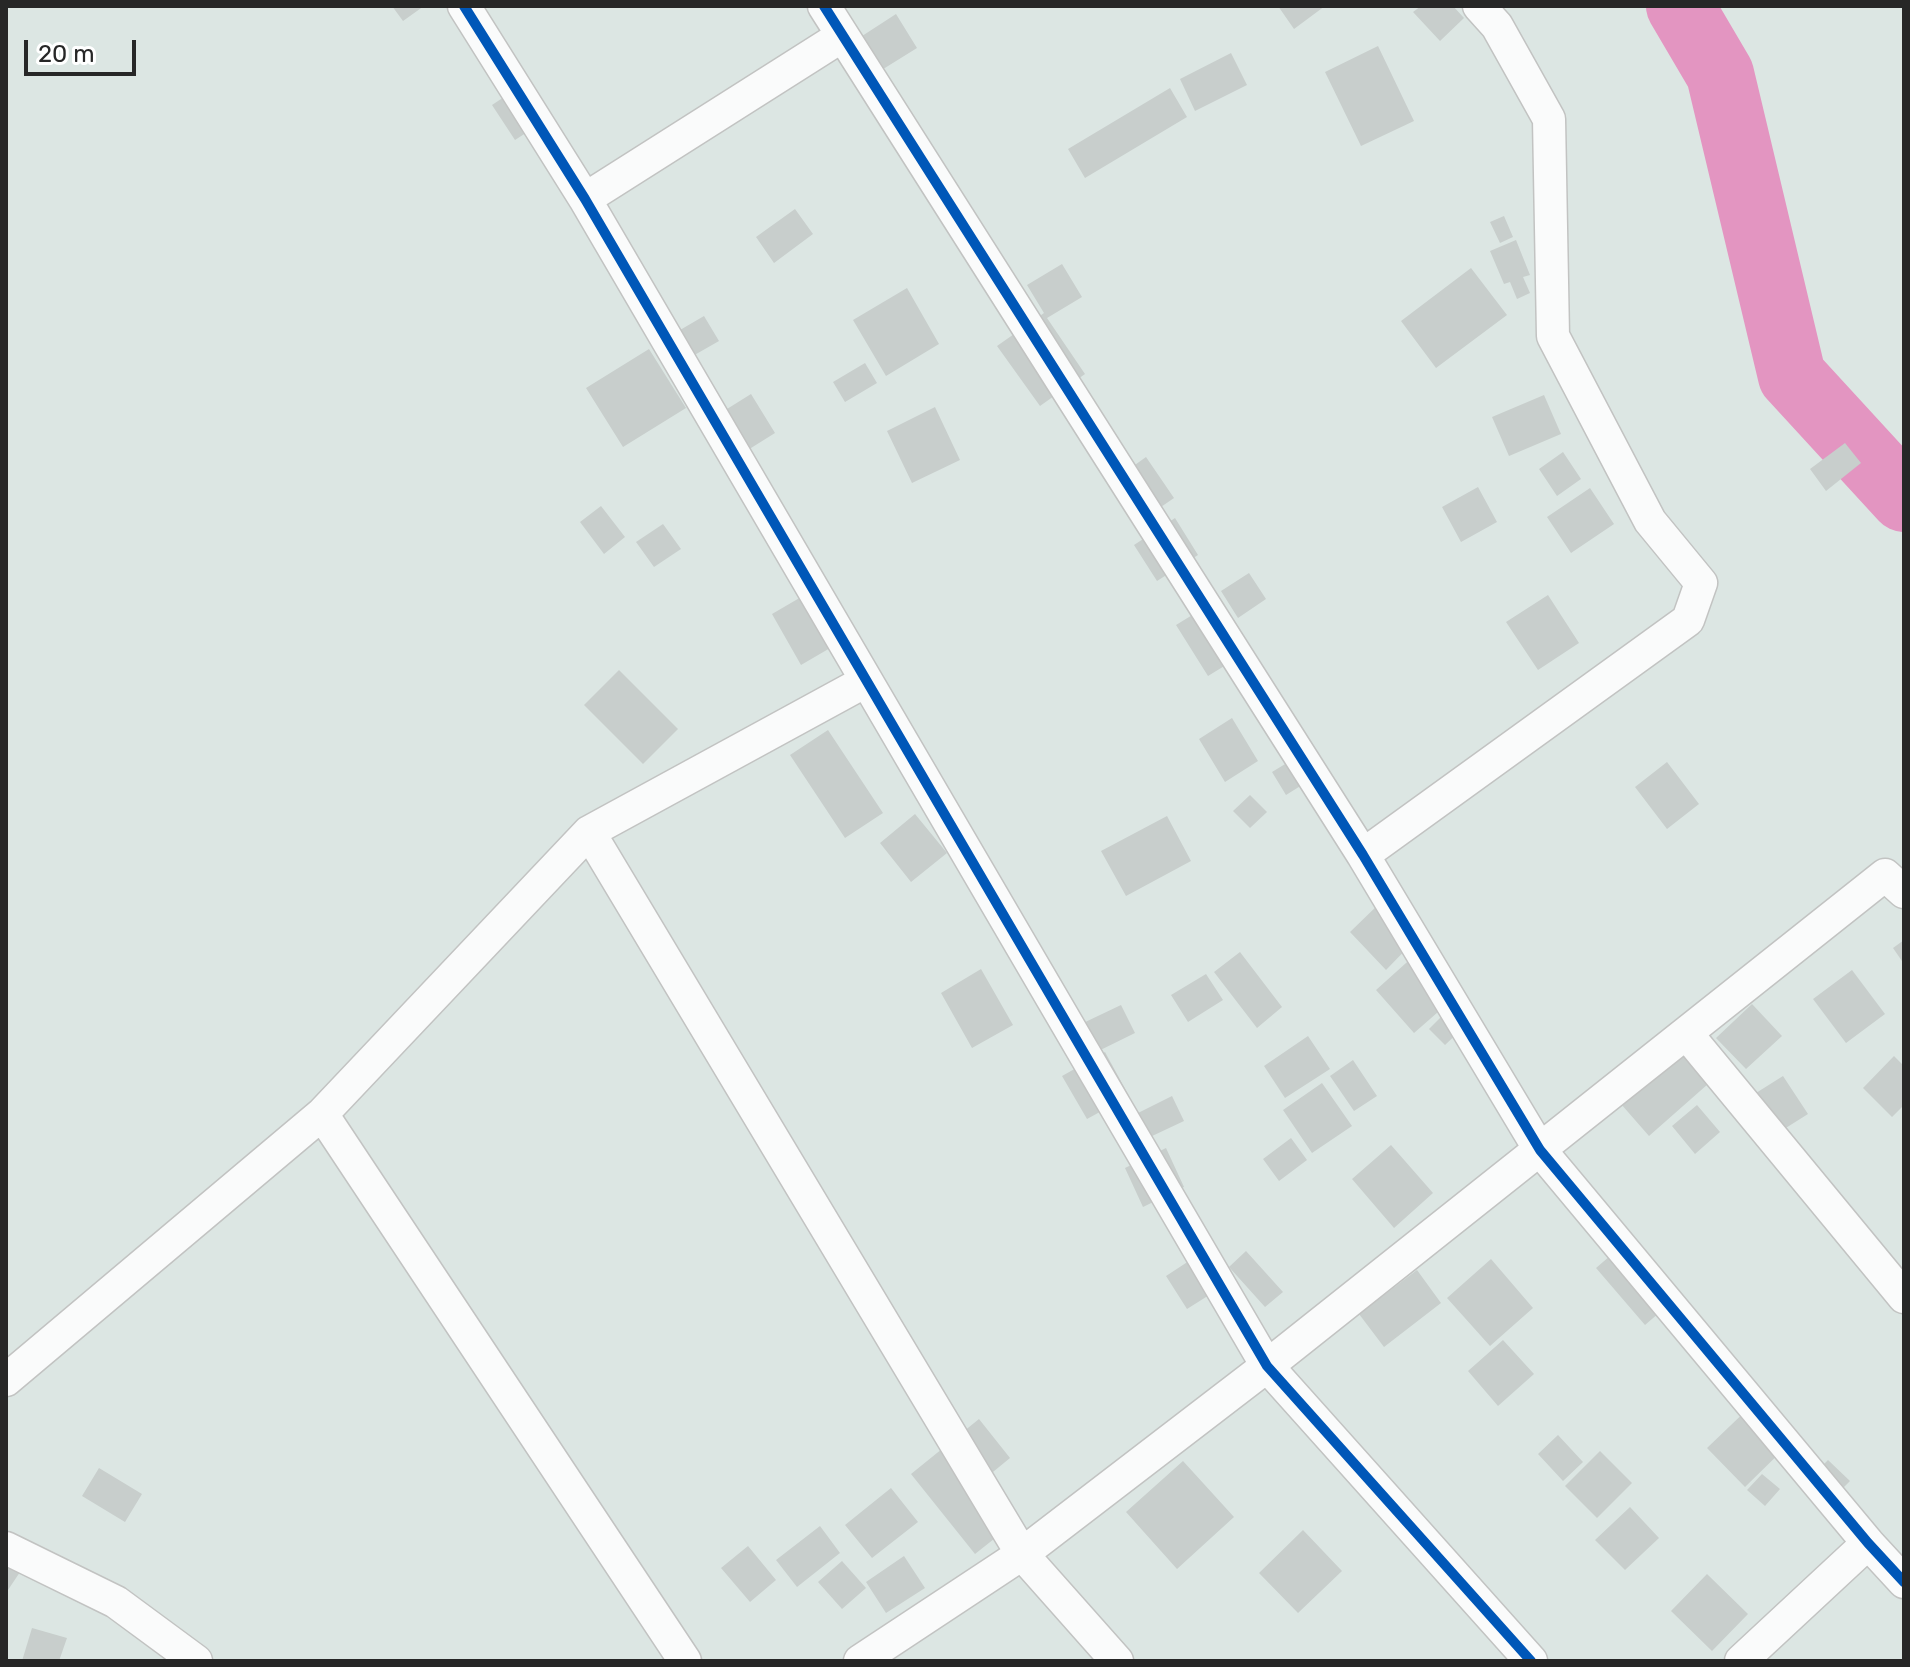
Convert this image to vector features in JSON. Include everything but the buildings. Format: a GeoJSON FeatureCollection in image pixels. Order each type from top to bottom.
{"type":"FeatureCollection","features":[{"type":"Feature","properties":{"kind":"street"},"geometry":{"type":"LineString","coordinates":[[464,6],[585,199],[1267,1366],[1531,1661]]}},
{"type":"Feature","properties":{"kind":"street"},"geometry":{"type":"LineString","coordinates":[[824,6],[1363,855],[1540,1150],[1868,1543],[1904,1582]]}},
{"type":"Feature","properties":{"kind":"street"},"geometry":{"type":"LineString","coordinates":[[1363,855],[1688,620],[1701,583],[1650,521],[1553,336],[1549,119],[1497,26],[1479,6]]}},
{"type":"Feature","properties":{"kind":"street"},"geometry":{"type":"LineString","coordinates":[[585,199],[842,36]]}},
{"type":"Feature","properties":{"kind":"street"},"geometry":{"type":"LineString","coordinates":[[6,1380],[322,1114],[589,832],[866,681]]}},
{"type":"Feature","properties":{"kind":"street"},"geometry":{"type":"LineString","coordinates":[[589,832],[1022,1554],[1117,1661]]}},
{"type":"Feature","properties":{"kind":"street"},"geometry":{"type":"LineString","coordinates":[[860,1661],[1022,1554],[1267,1366],[1885,875],[1904,892]]}},
{"type":"Feature","properties":{"kind":"street"},"geometry":{"type":"LineString","coordinates":[[1686,1033],[1904,1297]]}},
{"type":"Feature","properties":{"kind":"street"},"geometry":{"type":"LineString","coordinates":[[322,1114],[685,1661]]}},
{"type":"Feature","properties":{"kind":"street"},"geometry":{"type":"LineString","coordinates":[[1741,1661],[1868,1543]]}},
{"type":"Feature","properties":{"kind":"street"},"geometry":{"type":"LineString","coordinates":[[6,1548],[116,1602],[196,1661]]}},
{"type":"Feature","properties":{"kind":"waterway"},"geometry":{"type":"LineString","coordinates":[[1680,6],[1720,74],[1792,376],[1904,498]]}},
{"type":"Feature","properties":{"kind":"cycle path"},"geometry":{"type":"LineString","coordinates":[[464,6],[585,199],[1267,1366],[1531,1661]]}},
{"type":"Feature","properties":{"kind":"cycle path"},"geometry":{"type":"LineString","coordinates":[[824,6],[1363,855],[1540,1150],[1868,1543],[1904,1582]]}}]}
